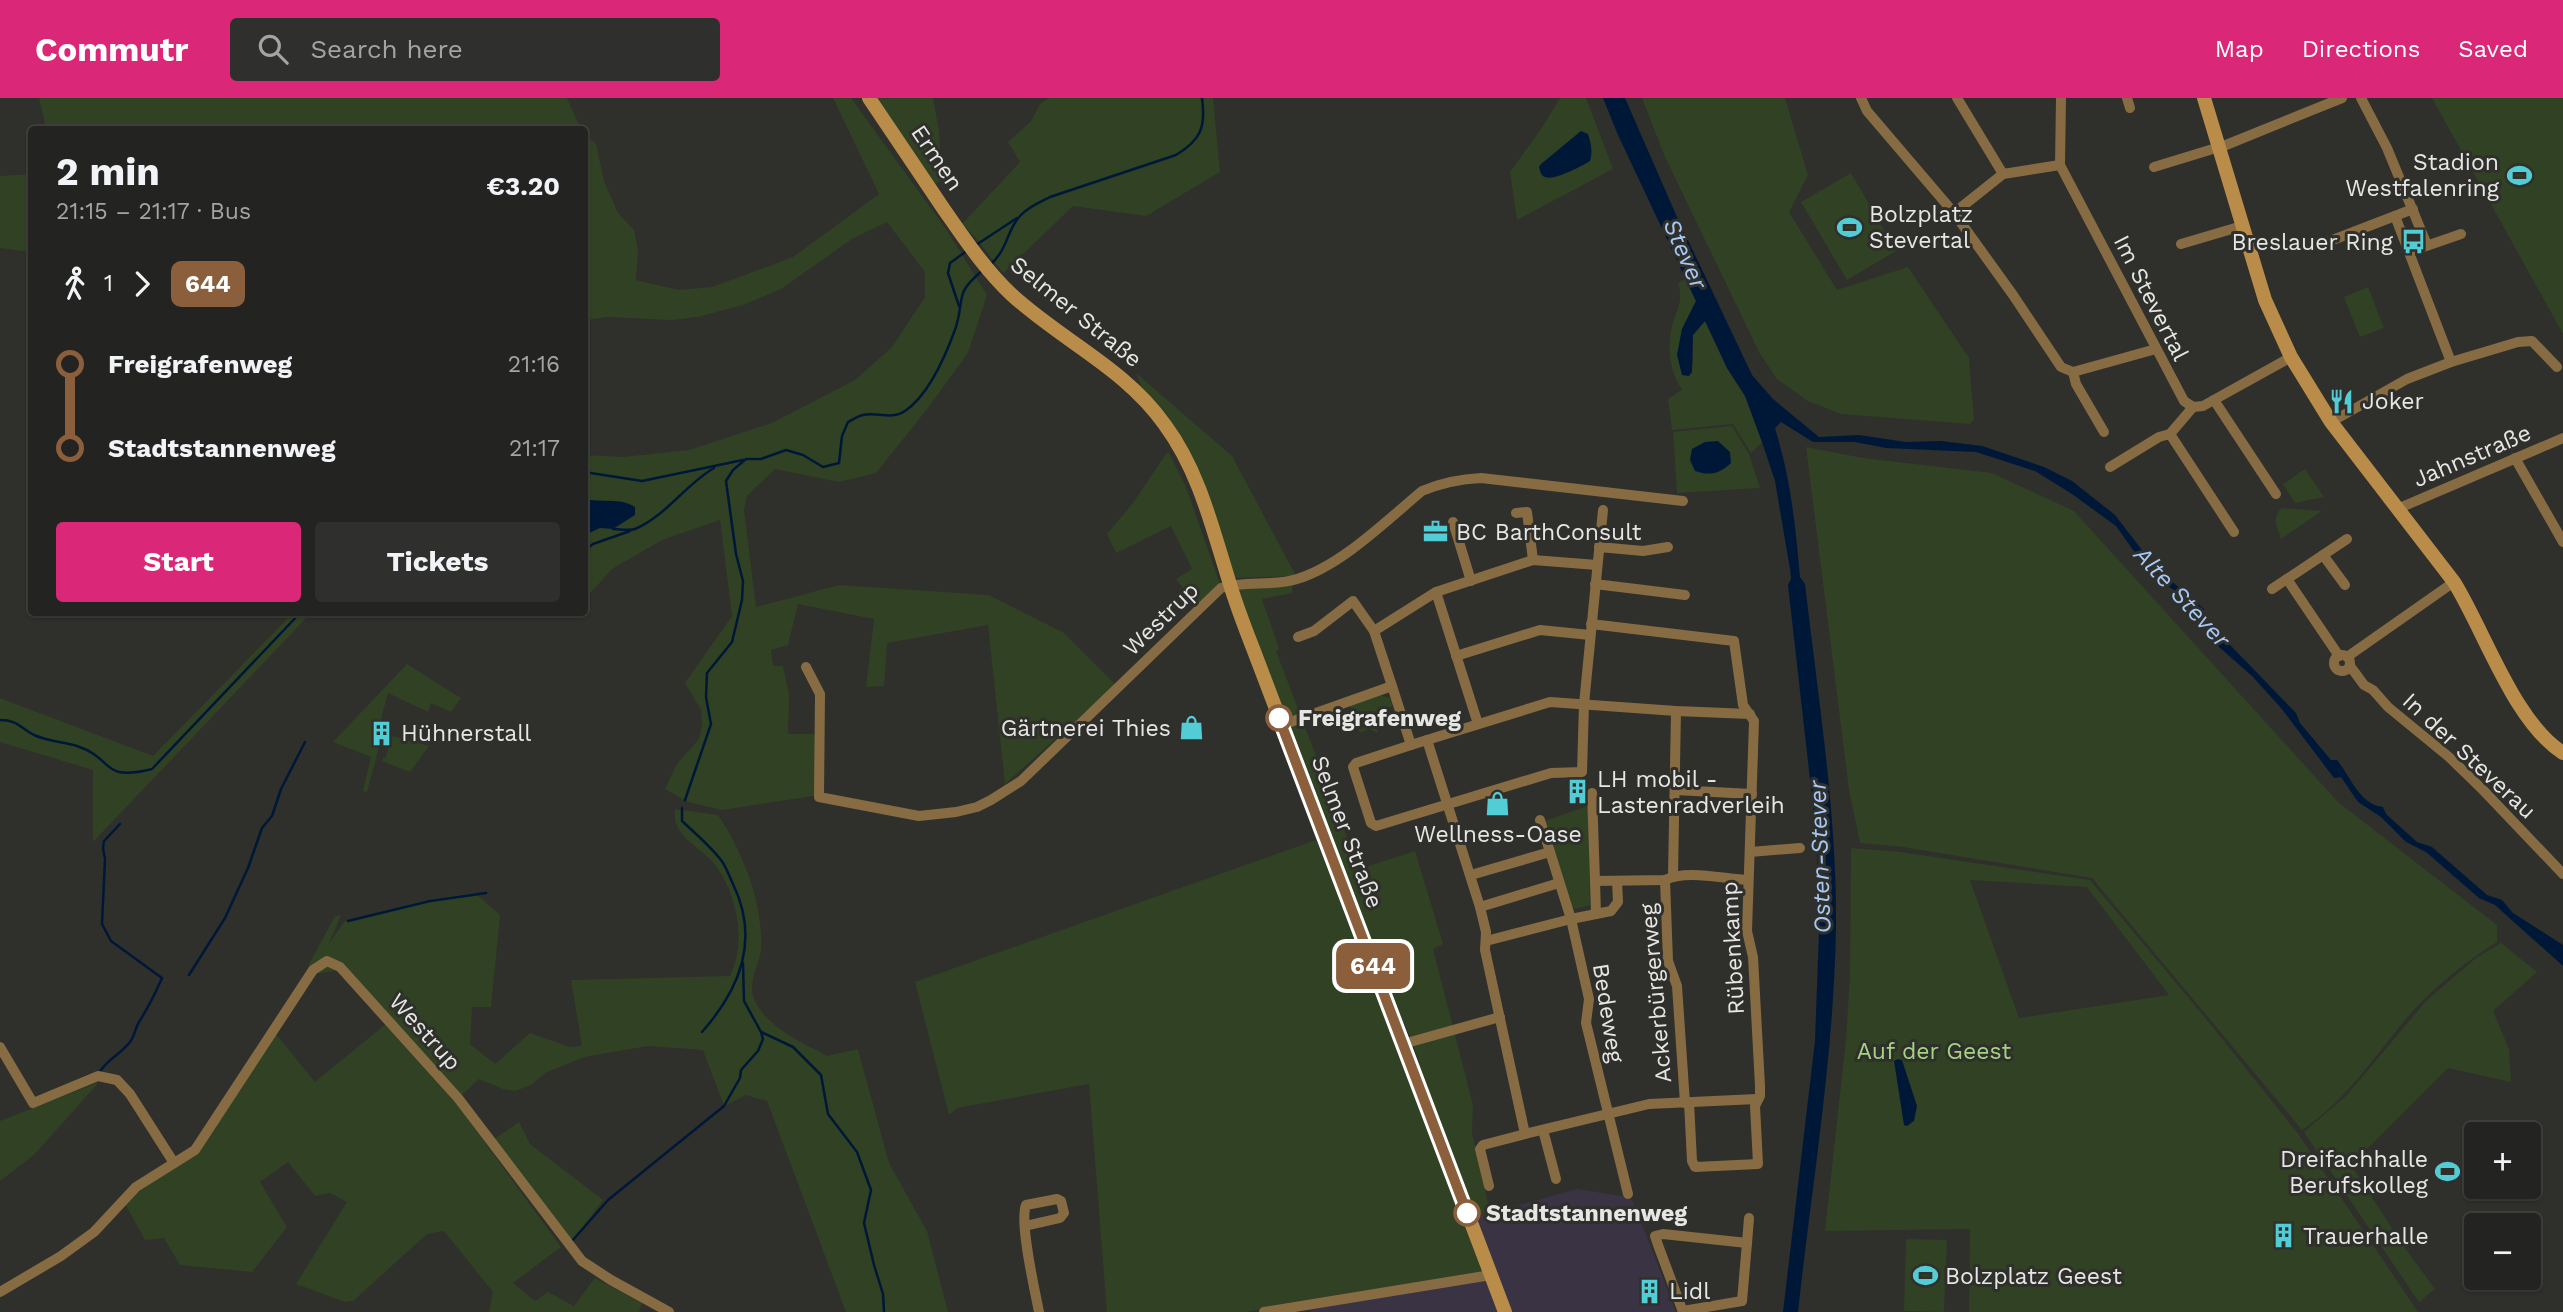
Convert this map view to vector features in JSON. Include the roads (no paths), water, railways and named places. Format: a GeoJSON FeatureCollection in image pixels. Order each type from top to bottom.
{"type":"FeatureCollection","features":[{"type":"Feature","properties":{"kind":"main road","name":"Ermen"},"geometry":{"type":"LineString","coordinates":[[869,98],[970,247]]}},
{"type":"Feature","properties":{"kind":"main road"},"geometry":{"type":"LineString","coordinates":[[2204,98],[2265,300],[2291,357],[2331,422],[2454,582],[2472,610],[2523,713],[2541,736],[2563,753]]}},
{"type":"Feature","properties":{"kind":"main road","name":"Selmer Straße"},"geometry":{"type":"LineString","coordinates":[[970,247],[987,268],[1032,312],[1124,380],[1156,412],[1177,442],[1194,475],[1230,586],[1505,1312]]}},
{"type":"Feature","properties":{"kind":"street"},"geometry":{"type":"LineString","coordinates":[[1861,98],[1867,111],[1954,214],[2061,367],[2073,372],[2155,349]]}},
{"type":"Feature","properties":{"kind":"street"},"geometry":{"type":"LineString","coordinates":[[1957,98],[2003,174]]}},
{"type":"Feature","properties":{"kind":"street","name":"Im Stevertal"},"geometry":{"type":"LineString","coordinates":[[2061,98],[2060,165],[2155,349],[2184,401],[2193,407]]}},
{"type":"Feature","properties":{"kind":"street"},"geometry":{"type":"LineString","coordinates":[[2154,167],[2218,147],[2342,98]]}},
{"type":"Feature","properties":{"kind":"street"},"geometry":{"type":"LineString","coordinates":[[2361,98],[2427,245]]}},
{"type":"Feature","properties":{"kind":"street"},"geometry":{"type":"LineString","coordinates":[[1954,214],[2003,174],[2060,165]]}},
{"type":"Feature","properties":{"kind":"street"},"geometry":{"type":"LineString","coordinates":[[2330,242],[2413,209]]}},
{"type":"Feature","properties":{"kind":"street"},"geometry":{"type":"LineString","coordinates":[[2395,216],[2451,362]]}},
{"type":"Feature","properties":{"kind":"street"},"geometry":{"type":"LineString","coordinates":[[2181,244],[2242,226]]}},
{"type":"Feature","properties":{"kind":"street"},"geometry":{"type":"LineString","coordinates":[[2409,252],[2461,234]]}},
{"type":"Feature","properties":{"kind":"street"},"geometry":{"type":"LineString","coordinates":[[2331,422],[2407,379],[2451,362],[2518,342],[2532,341],[2557,367]]}},
{"type":"Feature","properties":{"kind":"street"},"geometry":{"type":"LineString","coordinates":[[2110,467],[2159,437],[2171,434],[2193,407],[2203,406],[2291,357]]}},
{"type":"Feature","properties":{"kind":"street"},"geometry":{"type":"LineString","coordinates":[[2073,372],[2076,384],[2105,432]]}},
{"type":"Feature","properties":{"kind":"street"},"geometry":{"type":"LineString","coordinates":[[2214,400],[2276,494]]}},
{"type":"Feature","properties":{"kind":"street"},"geometry":{"type":"LineString","coordinates":[[2171,434],[2234,532]]}},
{"type":"Feature","properties":{"kind":"street","name":"Jahnstraße"},"geometry":{"type":"LineString","coordinates":[[2397,509],[2563,438]]}},
{"type":"Feature","properties":{"kind":"street"},"geometry":{"type":"LineString","coordinates":[[2515,458],[2563,542]]}},
{"type":"Feature","properties":{"kind":"street","name":"Westrup"},"geometry":{"type":"LineString","coordinates":[[806,667],[820,694],[819,797],[919,816],[956,812],[977,807],[1021,781],[1221,588],[1288,582],[1311,573],[1351,549],[1422,491],[1453,481],[1481,478],[1683,500]]}},
{"type":"Feature","properties":{"kind":"street"},"geometry":{"type":"LineString","coordinates":[[1603,510],[1590,630],[1584,704],[1581,772],[1551,773],[1376,826],[1371,823],[1353,767],[1356,763],[1550,702],[1584,704],[1676,711],[1750,714]]}},
{"type":"Feature","properties":{"kind":"street"},"geometry":{"type":"LineString","coordinates":[[1516,513],[1527,512],[1533,560]]}},
{"type":"Feature","properties":{"kind":"street"},"geometry":{"type":"LineString","coordinates":[[1453,522],[1471,581]]}},
{"type":"Feature","properties":{"kind":"street"},"geometry":{"type":"LineString","coordinates":[[2272,589],[2347,539]]}},
{"type":"Feature","properties":{"kind":"street"},"geometry":{"type":"LineString","coordinates":[[1599,547],[1643,551],[1668,547]]}},
{"type":"Feature","properties":{"kind":"street"},"geometry":{"type":"LineString","coordinates":[[2323,555],[2345,585]]}},
{"type":"Feature","properties":{"kind":"street"},"geometry":{"type":"LineString","coordinates":[[1374,631],[1436,592],[1533,560],[1597,565]]}},
{"type":"Feature","properties":{"kind":"street","name":"In der Steverau"},"geometry":{"type":"LineString","coordinates":[[2287,579],[2364,685],[2373,690],[2388,707],[2483,790],[2563,874]]}},
{"type":"Feature","properties":{"kind":"street"},"geometry":{"type":"LineString","coordinates":[[2345,660],[2454,582]]}},
{"type":"Feature","properties":{"kind":"street"},"geometry":{"type":"LineString","coordinates":[[1595,584],[1685,595]]}},
{"type":"Feature","properties":{"kind":"street"},"geometry":{"type":"LineString","coordinates":[[1436,592],[1478,724]]}},
{"type":"Feature","properties":{"kind":"street"},"geometry":{"type":"LineString","coordinates":[[1298,637],[1314,631],[1353,601],[1374,631],[1411,745]]}},
{"type":"Feature","properties":{"kind":"street","name":"Rübenkamp"},"geometry":{"type":"LineString","coordinates":[[1456,656],[1540,629],[1734,641],[1743,705],[1754,721],[1747,931],[1753,957],[1760,1086],[1760,1096],[1757,1099]]}},
{"type":"Feature","properties":{"kind":"street"},"geometry":{"type":"LineString","coordinates":[[1282,725],[1392,686]]}},
{"type":"Feature","properties":{"kind":"street","name":"Ackerbürgerweg"},"geometry":{"type":"LineString","coordinates":[[1676,711],[1668,961],[1677,986],[1692,1161],[1695,1167],[1758,1164],[1755,1106],[1757,1099]]}},
{"type":"Feature","properties":{"kind":"street"},"geometry":{"type":"LineString","coordinates":[[1427,740],[1480,907],[1485,950],[1525,1134]]}},
{"type":"Feature","properties":{"kind":"street"},"geometry":{"type":"LineString","coordinates":[[1675,790],[1752,794]]}},
{"type":"Feature","properties":{"kind":"street"},"geometry":{"type":"LineString","coordinates":[[1592,793],[1596,914]]}},
{"type":"Feature","properties":{"kind":"street","name":"Bedeweg"},"geometry":{"type":"LineString","coordinates":[[1540,820],[1571,919],[1589,999],[1586,1023],[1628,1194]]}},
{"type":"Feature","properties":{"kind":"street"},"geometry":{"type":"LineString","coordinates":[[1750,852],[1801,848]]}},
{"type":"Feature","properties":{"kind":"street"},"geometry":{"type":"LineString","coordinates":[[1471,875],[1550,852]]}},
{"type":"Feature","properties":{"kind":"street"},"geometry":{"type":"LineString","coordinates":[[1595,881],[1705,875],[1721,879],[1748,880]]}},
{"type":"Feature","properties":{"kind":"street"},"geometry":{"type":"LineString","coordinates":[[1486,941],[1611,911],[1618,902],[1617,881]]}},
{"type":"Feature","properties":{"kind":"street"},"geometry":{"type":"LineString","coordinates":[[1480,907],[1559,883]]}},
{"type":"Feature","properties":{"kind":"street","name":"Westrup"},"geometry":{"type":"LineString","coordinates":[[0,1292],[61,1256],[93,1231],[136,1187],[195,1150],[313,970],[327,961],[334,962],[458,1098],[582,1261],[669,1312]]}},
{"type":"Feature","properties":{"kind":"street"},"geometry":{"type":"LineString","coordinates":[[1403,1044],[1500,1017]]}},
{"type":"Feature","properties":{"kind":"street"},"geometry":{"type":"LineString","coordinates":[[0,1047],[33,1103],[98,1076],[117,1080],[130,1094],[174,1163]]}},
{"type":"Feature","properties":{"kind":"street"},"geometry":{"type":"LineString","coordinates":[[1489,1186],[1480,1149],[1483,1146],[1649,1104],[1757,1099]]}},
{"type":"Feature","properties":{"kind":"street"},"geometry":{"type":"LineString","coordinates":[[1543,1130],[1556,1179]]}},
{"type":"Feature","properties":{"kind":"street"},"geometry":{"type":"LineString","coordinates":[[1747,1243],[1663,1234],[1656,1236],[1683,1312],[1742,1301],[1747,1243],[1749,1218]]}},
{"type":"Feature","properties":{"kind":"street"},"geometry":{"type":"LineString","coordinates":[[1025,1226],[1039,1312]]}},
{"type":"Feature","properties":{"kind":"street"},"geometry":{"type":"LineString","coordinates":[[1264,1312],[1306,1308],[1491,1275]]}},
{"type":"Feature","properties":{"kind":"water"},"geometry":{"type":"Polygon","coordinates":[[[1603,98],[1625,98],[1677,217],[1752,375],[1773,399],[1819,437],[1859,435],[1906,442],[1941,441],[1982,446],[2044,467],[2072,481],[2115,515],[2155,567],[2204,609],[2203,617],[2296,713],[2300,723],[2331,760],[2337,760],[2356,789],[2368,801],[2383,807],[2386,814],[2417,842],[2432,847],[2487,895],[2502,900],[2513,913],[2563,945],[2563,966],[2495,905],[2479,898],[2426,852],[2406,842],[2381,817],[2358,802],[2341,777],[2334,778],[2281,708],[2252,676],[2219,647],[2201,622],[2189,612],[2186,602],[2143,564],[2116,526],[2072,494],[2035,471],[1976,452],[1886,448],[1855,442],[1813,442],[1781,422],[1775,428],[1792,502],[1800,577],[1805,584],[1826,755],[1836,927],[1827,1072],[1798,1312],[1783,1312],[1815,1041],[1819,931],[1817,841],[1788,585],[1791,579],[1790,569],[1775,481],[1762,442],[1745,396],[1727,368],[1705,321],[1693,335],[1692,372],[1689,376],[1682,375],[1677,355],[1682,329],[1696,301],[1603,98]]]}},
{"type":"Feature","properties":{"kind":"water"},"geometry":{"type":"Polygon","coordinates":[[[1581,131],[1589,137],[1590,161],[1561,175],[1549,178],[1543,176],[1539,167],[1541,164],[1581,131]]]}},
{"type":"Feature","properties":{"kind":"water"},"geometry":{"type":"Polygon","coordinates":[[[1718,441],[1730,452],[1731,463],[1714,473],[1695,471],[1690,460],[1692,449],[1705,442],[1718,441]]]}},
{"type":"Feature","properties":{"kind":"water"},"geometry":{"type":"Polygon","coordinates":[[[588,500],[617,501],[635,507],[635,515],[613,529],[600,528],[588,534],[588,500]]]}},
{"type":"Feature","properties":{"kind":"water"},"geometry":{"type":"Polygon","coordinates":[[[1902,1060],[1917,1106],[1914,1121],[1907,1126],[1904,1125],[1894,1061],[1902,1060]]]}},
{"type":"Feature","properties":{"kind":"waterway"},"geometry":{"type":"LineString","coordinates":[[990,265],[1001,252],[1015,222],[1034,205],[1050,197],[1176,155],[1191,144],[1202,125],[1202,98]]}},
{"type":"Feature","properties":{"kind":"waterway"},"geometry":{"type":"LineString","coordinates":[[976,245],[1017,218]]}},
{"type":"Feature","properties":{"kind":"waterway"},"geometry":{"type":"LineString","coordinates":[[959,306],[948,273],[950,263],[968,250]]}},
{"type":"Feature","properties":{"kind":"waterway"},"geometry":{"type":"LineString","coordinates":[[685,800],[711,724],[706,697],[707,673],[732,642],[742,600],[743,581],[736,554],[726,481],[733,470],[746,459],[761,459],[786,450],[803,455],[823,467],[839,463],[842,436],[848,422],[863,415],[900,414],[914,404],[936,373],[947,350],[967,285],[982,271]]}},
{"type":"Feature","properties":{"kind":"waterway"},"geometry":{"type":"LineString","coordinates":[[588,473],[642,481],[743,460]]}},
{"type":"Feature","properties":{"kind":"waterway"},"geometry":{"type":"LineString","coordinates":[[613,529],[633,530],[646,523],[714,468]]}},
{"type":"Feature","properties":{"kind":"waterway"},"geometry":{"type":"LineString","coordinates":[[588,548],[630,531]]}},
{"type":"Feature","properties":{"kind":"waterway"},"geometry":{"type":"LineString","coordinates":[[0,720],[15,723],[39,737],[89,751],[115,771],[123,773],[152,769],[297,616]]}},
{"type":"Feature","properties":{"kind":"waterway"},"geometry":{"type":"LineString","coordinates":[[189,975],[225,918],[248,868],[262,828],[272,816],[281,789],[305,742]]}},
{"type":"Feature","properties":{"kind":"waterway"},"geometry":{"type":"LineString","coordinates":[[682,808],[682,821],[724,865],[741,905],[745,925],[742,963],[736,981],[727,999],[702,1032]]}},
{"type":"Feature","properties":{"kind":"waterway"},"geometry":{"type":"LineString","coordinates":[[99,1073],[132,1040],[162,978],[111,941],[102,924],[104,841],[120,824]]}},
{"type":"Feature","properties":{"kind":"waterway"},"geometry":{"type":"LineString","coordinates":[[348,921],[430,901],[486,893]]}},
{"type":"Feature","properties":{"kind":"waterway"},"geometry":{"type":"LineString","coordinates":[[743,963],[744,1001],[761,1032],[793,1047],[821,1075],[828,1114],[857,1152],[871,1190],[864,1223],[883,1294],[884,1312]]}},
{"type":"Feature","properties":{"kind":"waterway"},"geometry":{"type":"LineString","coordinates":[[572,1241],[608,1200],[724,1106],[740,1078],[741,1070],[758,1051],[763,1039],[761,1032]]}},
{"type":"Feature","properties":{"kind":"place","name":"Stadion Westfalenring"},"geometry":{"type":"Point","coordinates":[2519,175]}},
{"type":"Feature","properties":{"kind":"place","name":"Bolzplatz Stevertal"},"geometry":{"type":"Point","coordinates":[1849,227]}},
{"type":"Feature","properties":{"kind":"place","name":"Breslauer Ring"},"geometry":{"type":"Point","coordinates":[2413,242]}},
{"type":"Feature","properties":{"kind":"place","name":"Joker"},"geometry":{"type":"Point","coordinates":[2342,401]}},
{"type":"Feature","properties":{"kind":"place","name":"BC BarthConsult"},"geometry":{"type":"Point","coordinates":[1436,532]}},
{"type":"Feature","properties":{"kind":"place","name":"Freigrafenweg"},"geometry":{"type":"Point","coordinates":[1279,718]}},
{"type":"Feature","properties":{"kind":"place","name":"Gärtnerei Thies"},"geometry":{"type":"Point","coordinates":[1191,728]}},
{"type":"Feature","properties":{"kind":"place","name":"Hühnerstall"},"geometry":{"type":"Point","coordinates":[381,733]}},
{"type":"Feature","properties":{"kind":"place","name":"LH mobil - Lastenradverleih"},"geometry":{"type":"Point","coordinates":[1577,792]}},
{"type":"Feature","properties":{"kind":"place","name":"Wellness-Oase"},"geometry":{"type":"Point","coordinates":[1498,804]}},
{"type":"Feature","properties":{"kind":"place","name":"Dreifachhalle Berufskolleg"},"geometry":{"type":"Point","coordinates":[2448,1172]}},
{"type":"Feature","properties":{"kind":"place","name":"Stadtstannenweg"},"geometry":{"type":"Point","coordinates":[1467,1213]}},
{"type":"Feature","properties":{"kind":"place","name":"Trauerhalle"},"geometry":{"type":"Point","coordinates":[2283,1236]}},
{"type":"Feature","properties":{"kind":"place","name":"Bolzplatz Geest"},"geometry":{"type":"Point","coordinates":[1925,1276]}},
{"type":"Feature","properties":{"kind":"place","name":"Lidl"},"geometry":{"type":"Point","coordinates":[1649,1291]}},
{"type":"Feature","properties":{"kind":"water label","name":"Stever"},"geometry":{"type":"Point","coordinates":[1685,254]}},
{"type":"Feature","properties":{"kind":"water label","name":"Alte Stever"},"geometry":{"type":"Point","coordinates":[2182,597]}},
{"type":"Feature","properties":{"kind":"water label","name":"Osten-Stever"},"geometry":{"type":"Point","coordinates":[1820,857]}},
{"type":"Feature","properties":{"kind":"park label","name":"Auf der Geest"},"geometry":{"type":"Point","coordinates":[1934,1051]}}]}
